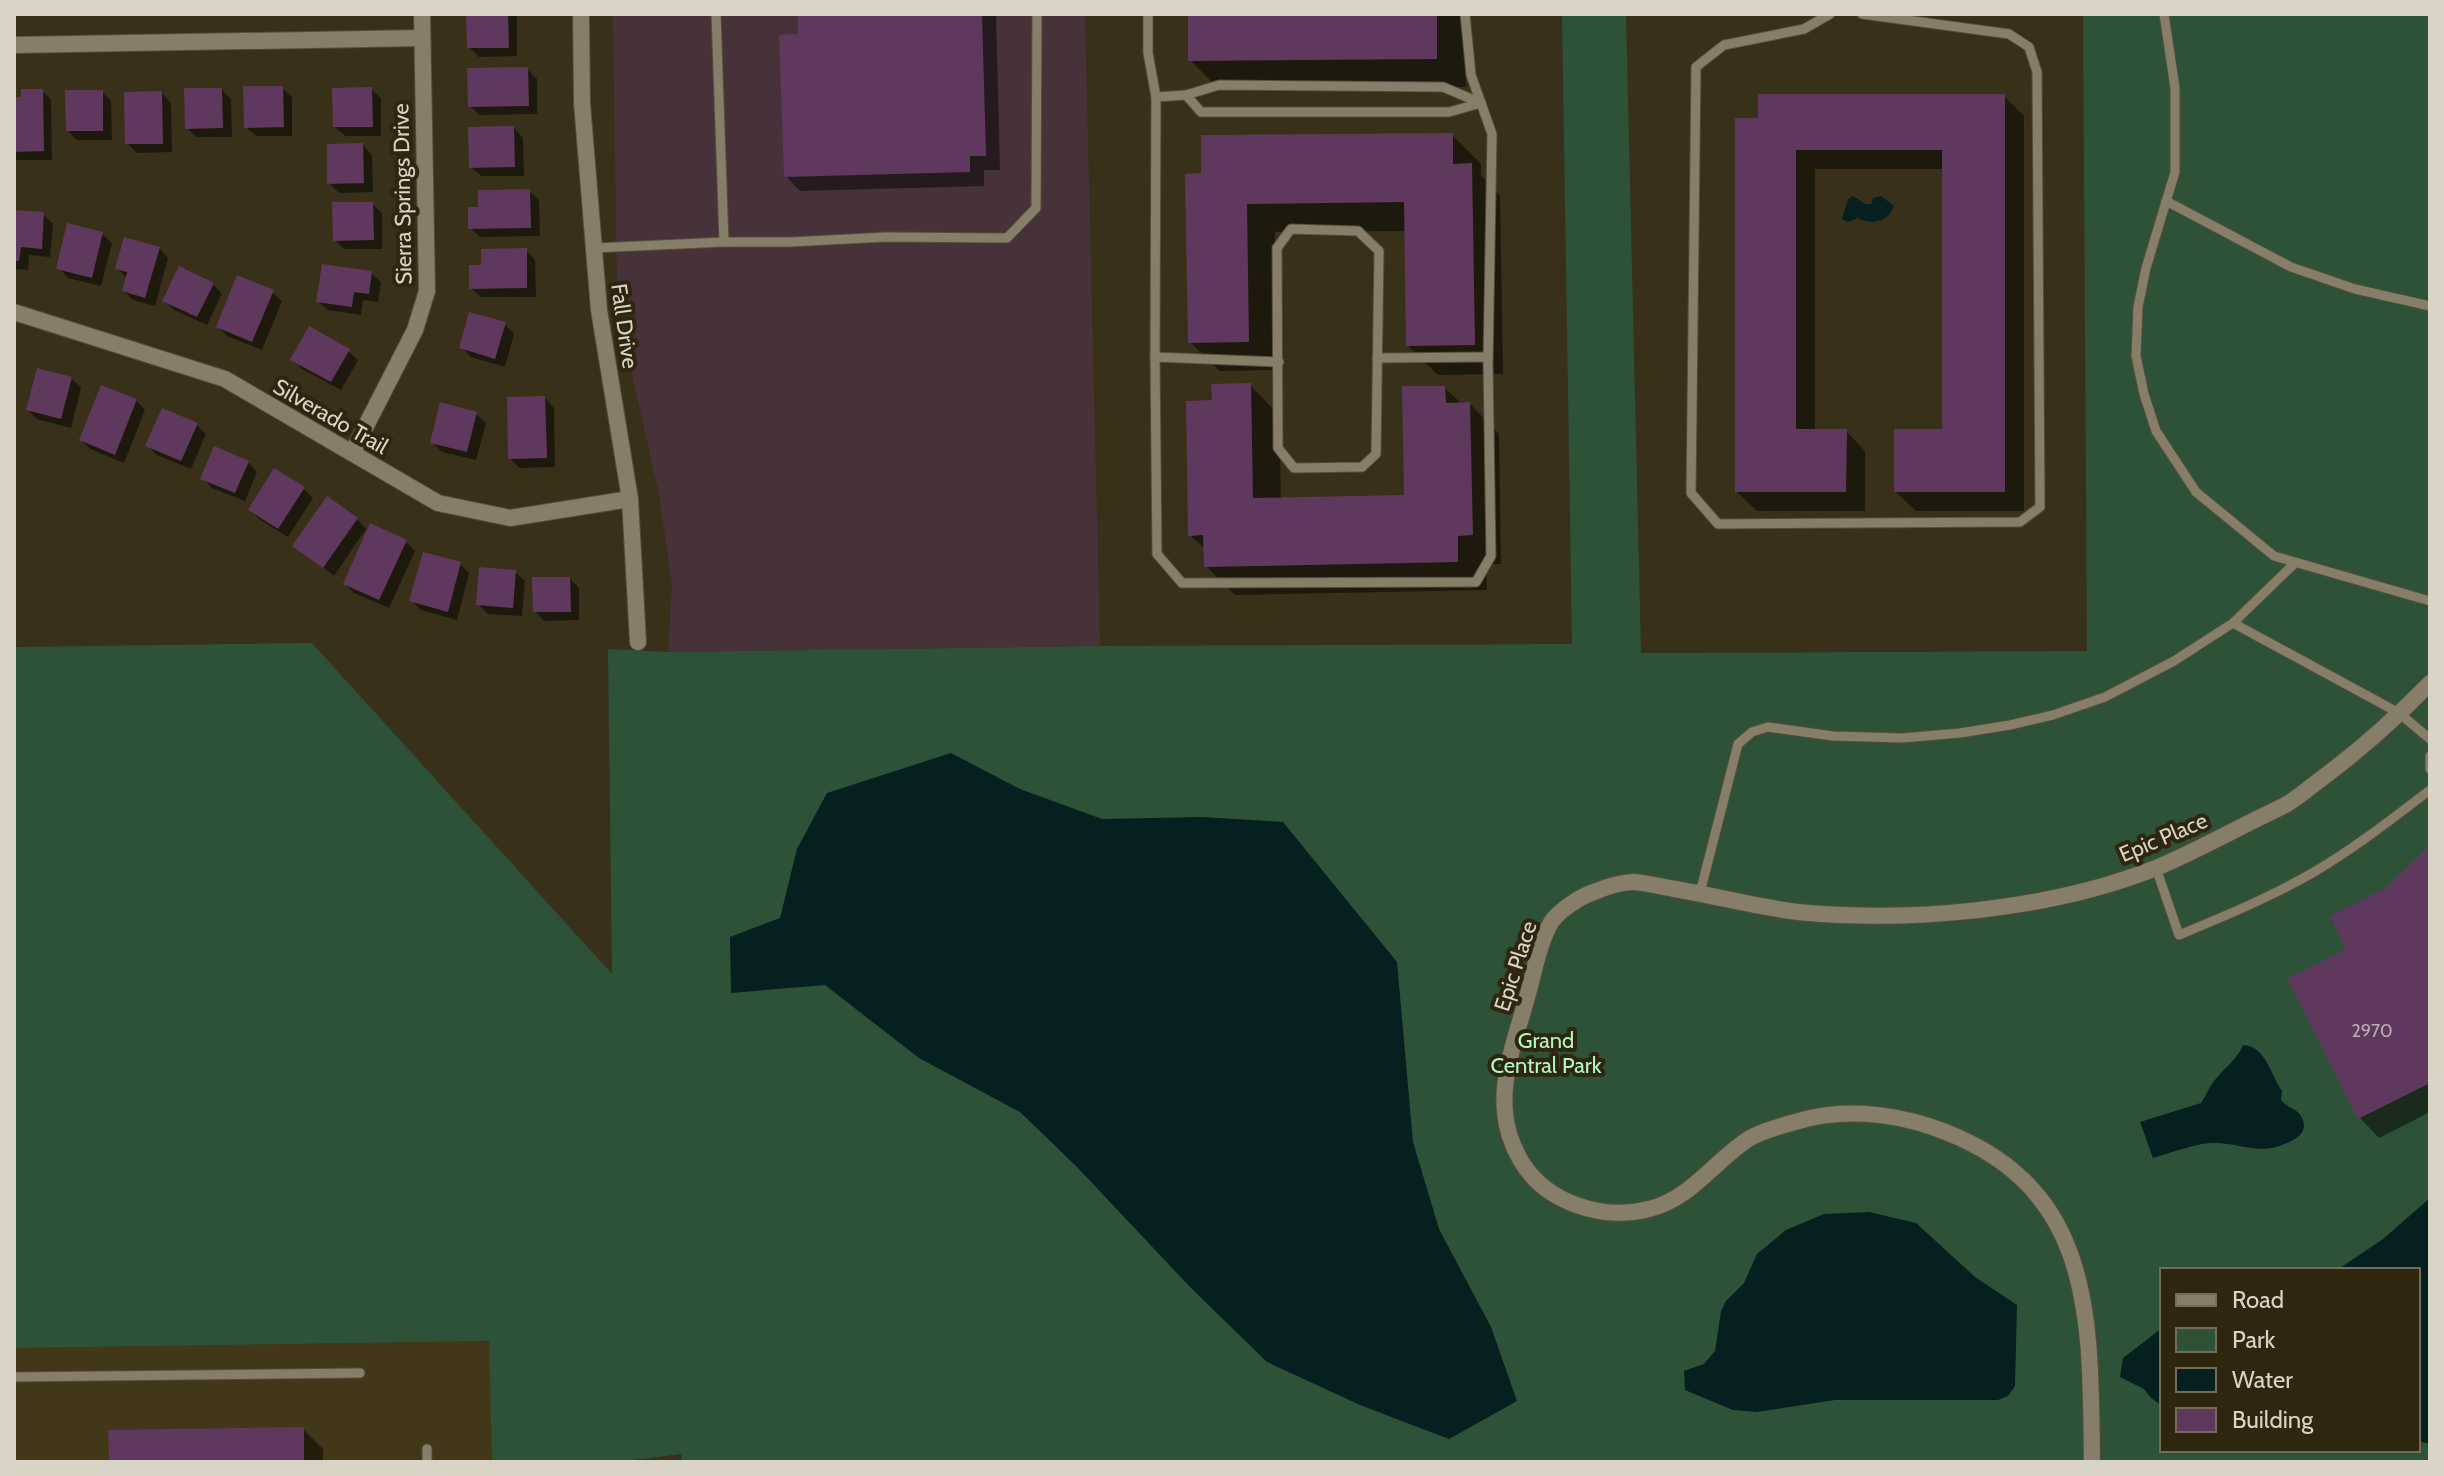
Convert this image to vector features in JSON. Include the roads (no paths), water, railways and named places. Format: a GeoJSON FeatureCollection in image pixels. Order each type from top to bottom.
{"type":"FeatureCollection","features":[{"type":"Feature","properties":{"kind":"street","name":"Sierra Springs Drive"},"geometry":{"type":"LineString","coordinates":[[352,453],[415,330],[427,291],[422,14]]}},
{"type":"Feature","properties":{"kind":"street","name":"Fall Drive"},"geometry":{"type":"LineString","coordinates":[[581,14],[582,103],[599,310],[630,499],[638,642]]}},
{"type":"Feature","properties":{"kind":"street"},"geometry":{"type":"LineString","coordinates":[[14,45],[422,38]]}},
{"type":"Feature","properties":{"kind":"street","name":"Silverado Trail"},"geometry":{"type":"LineString","coordinates":[[14,312],[225,379],[438,503],[510,518],[630,499]]}},
{"type":"Feature","properties":{"kind":"street","name":"Epic Place"},"geometry":{"type":"LineString","coordinates":[[2092,1462],[2091,1382],[2085,1302],[2069,1248],[2049,1209],[2022,1179],[1999,1160],[1955,1135],[1912,1120],[1861,1114],[1805,1118],[1753,1136],[1677,1198],[1653,1209],[1629,1213],[1585,1208],[1547,1190],[1521,1161],[1509,1132],[1505,1089],[1509,1062],[1539,955],[1553,918],[1589,893],[1631,882],[1795,912],[1889,916],[1948,913],[2057,896],[2156,868],[2290,802],[2363,747],[2430,683]]}},
{"type":"Feature","properties":{"kind":"lane"},"geometry":{"type":"LineString","coordinates":[[716,14],[724,242]]}},
{"type":"Feature","properties":{"kind":"lane"},"geometry":{"type":"LineString","coordinates":[[594,248],[886,237],[1007,238],[1036,208],[1037,14]]}},
{"type":"Feature","properties":{"kind":"lane"},"geometry":{"type":"LineString","coordinates":[[1148,14],[1148,53],[1156,97],[1157,554],[1182,583],[1476,582],[1491,556],[1488,357],[1492,134],[1471,75],[1465,14]]}},
{"type":"Feature","properties":{"kind":"lane"},"geometry":{"type":"LineString","coordinates":[[1830,14],[1804,29],[1724,45],[1696,67],[1691,493],[1718,524],[2020,522],[2040,507],[2037,72],[2029,47],[2009,34],[1862,14]]}},
{"type":"Feature","properties":{"kind":"lane"},"geometry":{"type":"LineString","coordinates":[[2164,14],[2175,88],[2175,172],[2146,268],[2138,307],[2136,356],[2156,431],[2196,492],[2274,556],[2430,601]]}},
{"type":"Feature","properties":{"kind":"lane"},"geometry":{"type":"LineString","coordinates":[[1156,97],[1186,95],[1219,85],[1443,87],[1481,103]]}},
{"type":"Feature","properties":{"kind":"lane"},"geometry":{"type":"LineString","coordinates":[[1186,95],[1201,112],[1449,112],[1481,103]]}},
{"type":"Feature","properties":{"kind":"lane"},"geometry":{"type":"LineString","coordinates":[[2166,201],[2291,267],[2355,289],[2430,306]]}},
{"type":"Feature","properties":{"kind":"lane"},"geometry":{"type":"LineString","coordinates":[[1291,229],[1358,231],[1379,251],[1376,454],[1362,467],[1294,468],[1278,448],[1279,362],[1277,248],[1291,229]]}},
{"type":"Feature","properties":{"kind":"lane"},"geometry":{"type":"LineString","coordinates":[[1155,357],[1279,362]]}},
{"type":"Feature","properties":{"kind":"lane"},"geometry":{"type":"LineString","coordinates":[[1377,358],[1488,357]]}},
{"type":"Feature","properties":{"kind":"lane"},"geometry":{"type":"LineString","coordinates":[[1700,893],[1738,744],[1752,732],[1768,727],[1833,736],[1902,738],[1960,733],[2053,715],[2105,697],[2174,661],[2233,623],[2295,563]]}},
{"type":"Feature","properties":{"kind":"lane"},"geometry":{"type":"LineString","coordinates":[[2233,623],[2399,713],[2430,739]]}},
{"type":"Feature","properties":{"kind":"lane"},"geometry":{"type":"LineString","coordinates":[[2430,756],[2430,769]]}},
{"type":"Feature","properties":{"kind":"lane"},"geometry":{"type":"LineString","coordinates":[[2156,868],[2179,935],[2244,909],[2315,872],[2430,790]]}},
{"type":"Feature","properties":{"kind":"lane"},"geometry":{"type":"LineString","coordinates":[[14,1377],[360,1373]]}},
{"type":"Feature","properties":{"kind":"lane"},"geometry":{"type":"LineString","coordinates":[[427,1449],[427,1462]]}},
{"type":"Feature","properties":{"kind":"water"},"geometry":{"type":"Polygon","coordinates":[[[1853,196],[1865,204],[1871,204],[1873,198],[1881,196],[1894,206],[1879,221],[1869,222],[1858,218],[1848,222],[1842,219],[1848,199],[1853,196]]]}},
{"type":"Feature","properties":{"kind":"water"},"geometry":{"type":"Polygon","coordinates":[[[951,753],[1020,789],[1102,819],[1202,817],[1283,822],[1397,962],[1413,1142],[1439,1229],[1491,1327],[1517,1401],[1449,1439],[1360,1405],[1267,1362],[1020,1112],[919,1058],[825,985],[731,993],[730,937],[780,918],[797,849],[827,793],[951,753]]]}},
{"type":"Feature","properties":{"kind":"water"},"geometry":{"type":"Polygon","coordinates":[[[2243,1045],[2257,1050],[2267,1062],[2282,1091],[2281,1100],[2303,1120],[2300,1135],[2272,1148],[2208,1143],[2153,1158],[2140,1122],[2201,1103],[2243,1045]]]}},
{"type":"Feature","properties":{"kind":"water"},"geometry":{"type":"Polygon","coordinates":[[[2430,1198],[2430,1444],[2420,1442],[2420,1268],[2340,1268],[2383,1239],[2430,1198]]]}},
{"type":"Feature","properties":{"kind":"water"},"geometry":{"type":"Polygon","coordinates":[[[1869,1212],[1916,1223],[1975,1277],[2017,1305],[2015,1386],[2008,1396],[1998,1400],[1835,1400],[1757,1412],[1733,1410],[1685,1390],[1684,1371],[1704,1364],[1715,1351],[1721,1311],[1726,1301],[1744,1283],[1757,1254],[1786,1230],[1824,1214],[1869,1212]]]}},
{"type":"Feature","properties":{"kind":"water"},"geometry":{"type":"Polygon","coordinates":[[[2160,1330],[2160,1405],[2144,1389],[2120,1377],[2123,1358],[2160,1330]]]}},
{"type":"Feature","properties":{"kind":"park label","name":"Grand Central Park"},"geometry":{"type":"Point","coordinates":[1546,1052]}}]}
